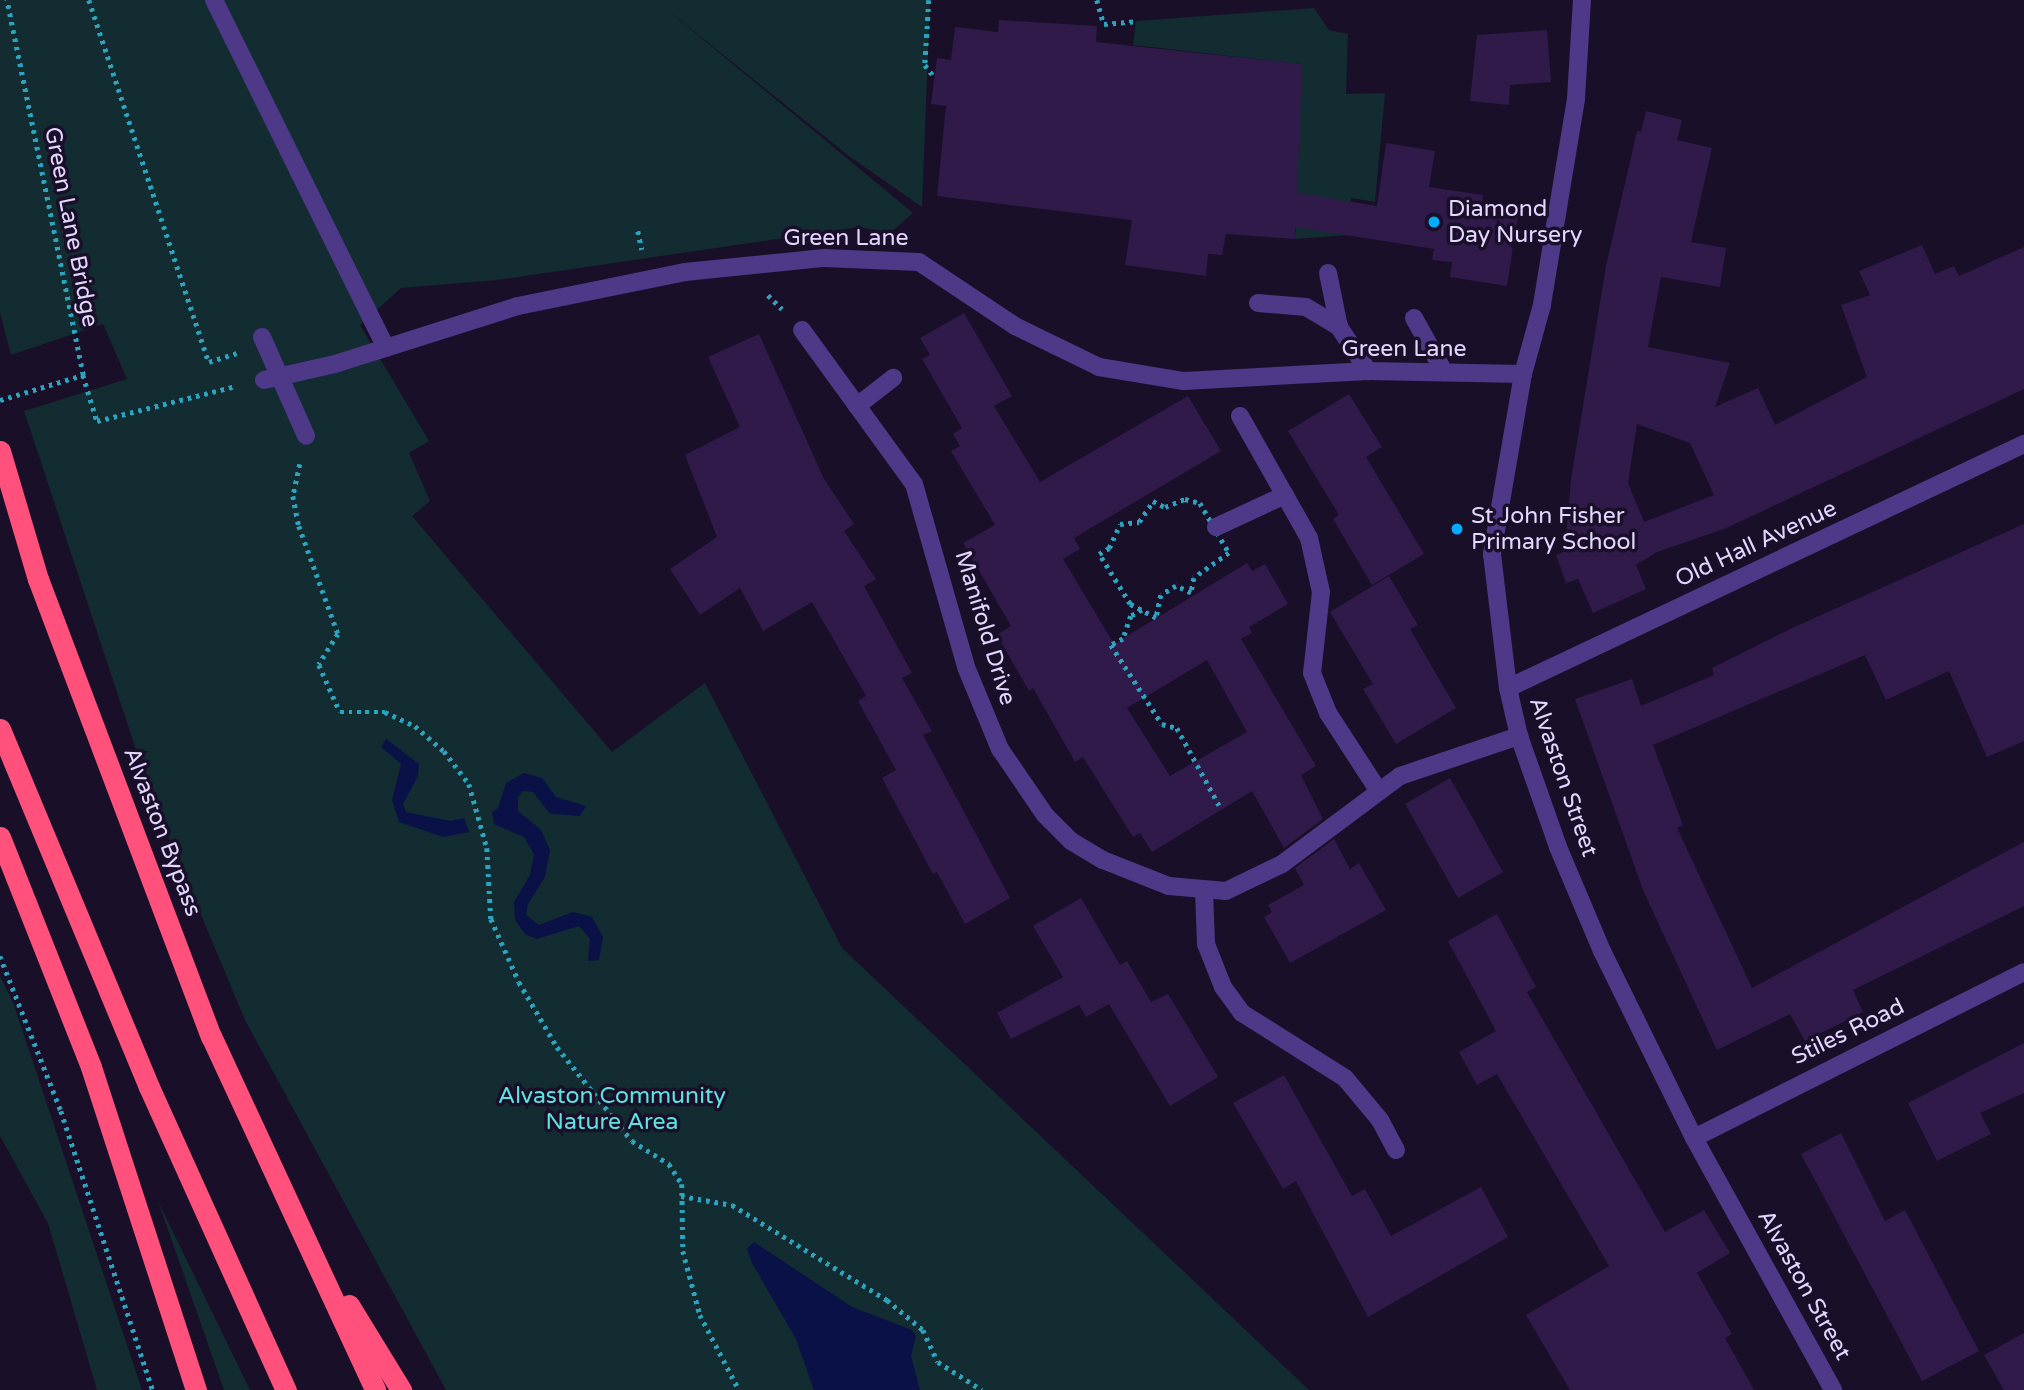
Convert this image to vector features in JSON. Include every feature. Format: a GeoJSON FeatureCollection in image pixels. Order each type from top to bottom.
{"type":"FeatureCollection","features":[{"type":"Feature","properties":{"kind":"highway","name":"Alvaston Bypass"},"geometry":{"type":"LineString","coordinates":[[0,452],[38,579],[211,1036],[299,1223]]}},
{"type":"Feature","properties":{"kind":"highway"},"geometry":{"type":"LineString","coordinates":[[0,729],[149,1087],[286,1390]]}},
{"type":"Feature","properties":{"kind":"highway"},"geometry":{"type":"LineString","coordinates":[[0,836],[91,1067],[196,1390]]}},
{"type":"Feature","properties":{"kind":"highway"},"geometry":{"type":"LineString","coordinates":[[299,1223],[375,1390]]}},
{"type":"Feature","properties":{"kind":"highway"},"geometry":{"type":"LineString","coordinates":[[299,1223],[401,1390]]}},
{"type":"Feature","properties":{"kind":"street"},"geometry":{"type":"LineString","coordinates":[[214,0],[386,348]]}},
{"type":"Feature","properties":{"kind":"street","name":"Alvaston Street"},"geometry":{"type":"LineString","coordinates":[[1582,0],[1576,99],[1542,304],[1523,374],[1492,554],[1508,688],[1519,736],[1602,951],[1694,1138],[1833,1390]]}},
{"type":"Feature","properties":{"kind":"street","name":"Green Lane"},"geometry":{"type":"LineString","coordinates":[[271,378],[386,348],[518,306],[648,278],[741,264],[824,258],[919,262],[1015,326],[1100,367],[1184,381],[1368,371],[1523,374]]}},
{"type":"Feature","properties":{"kind":"street"},"geometry":{"type":"LineString","coordinates":[[1328,273],[1339,327],[1368,371]]}},
{"type":"Feature","properties":{"kind":"street"},"geometry":{"type":"LineString","coordinates":[[1258,303],[1306,307],[1339,327]]}},
{"type":"Feature","properties":{"kind":"street"},"geometry":{"type":"LineString","coordinates":[[1413,318],[1444,372]]}},
{"type":"Feature","properties":{"kind":"street","name":"Manifold Drive"},"geometry":{"type":"LineString","coordinates":[[802,330],[914,484],[966,667],[1000,749],[1027,790],[1071,841],[1103,860],[1169,886],[1204,891],[1249,883],[1299,852],[1400,775],[1519,736]]}},
{"type":"Feature","properties":{"kind":"street"},"geometry":{"type":"LineString","coordinates":[[262,337],[271,378],[306,436]]}},
{"type":"Feature","properties":{"kind":"street"},"geometry":{"type":"LineString","coordinates":[[857,406],[893,377]]}},
{"type":"Feature","properties":{"kind":"street"},"geometry":{"type":"LineString","coordinates":[[1240,416],[1309,538],[1321,592],[1312,673],[1328,713],[1378,790]]}},
{"type":"Feature","properties":{"kind":"street","name":"Old Hall Avenue"},"geometry":{"type":"LineString","coordinates":[[1508,688],[2024,444]]}},
{"type":"Feature","properties":{"kind":"street"},"geometry":{"type":"LineString","coordinates":[[1216,527],[1285,495]]}},
{"type":"Feature","properties":{"kind":"street"},"geometry":{"type":"LineString","coordinates":[[1204,891],[1206,944],[1223,987],[1242,1013],[1345,1078],[1380,1119],[1396,1150]]}},
{"type":"Feature","properties":{"kind":"street","name":"Stiles Road"},"geometry":{"type":"LineString","coordinates":[[1694,1138],[2024,972]]}},
{"type":"Feature","properties":{"kind":"path","name":"Green Lane Bridge"},"geometry":{"type":"LineString","coordinates":[[7,0],[83,375],[97,421],[220,390]]}},
{"type":"Feature","properties":{"kind":"path"},"geometry":{"type":"LineString","coordinates":[[89,0],[209,362],[237,353],[241,363]]}},
{"type":"Feature","properties":{"kind":"path"},"geometry":{"type":"LineString","coordinates":[[929,0],[925,65],[935,78]]}},
{"type":"Feature","properties":{"kind":"path"},"geometry":{"type":"LineString","coordinates":[[1097,0],[1104,24],[1136,21]]}},
{"type":"Feature","properties":{"kind":"path"},"geometry":{"type":"LineString","coordinates":[[0,400],[83,375]]}},
{"type":"Feature","properties":{"kind":"path"},"geometry":{"type":"LineString","coordinates":[[306,436],[293,496],[299,526],[333,612],[338,634],[319,665],[341,712],[385,712],[415,726],[444,751],[469,785],[487,848],[491,919],[519,982],[556,1047],[632,1141],[669,1164],[682,1184],[682,1251],[700,1315],[740,1390]]}},
{"type":"Feature","properties":{"kind":"path"},"geometry":{"type":"LineString","coordinates":[[1185,499],[1200,503],[1229,553],[1194,578],[1191,593],[1176,586],[1161,595],[1156,618],[1142,610],[1130,604],[1099,554],[1110,548],[1120,524],[1139,522],[1153,500],[1165,507],[1185,499]]}},
{"type":"Feature","properties":{"kind":"path"},"geometry":{"type":"LineString","coordinates":[[1142,610],[1130,616],[1123,639],[1111,645],[1162,724],[1177,728],[1219,805]]}},
{"type":"Feature","properties":{"kind":"path"},"geometry":{"type":"LineString","coordinates":[[0,956],[61,1111],[153,1390]]}},
{"type":"Feature","properties":{"kind":"path"},"geometry":{"type":"LineString","coordinates":[[681,1196],[732,1205],[887,1300],[923,1329],[938,1362],[982,1390]]}},
{"type":"Feature","properties":{"kind":"green space","name":"Alvaston Community Nature Area"},"geometry":{"type":"Polygon","coordinates":[[[0,0],[930,0],[922,207],[850,157],[664,7],[913,213],[890,233],[859,227],[497,280],[401,288],[360,325],[429,441],[409,453],[430,501],[412,516],[612,752],[705,683],[842,948],[1309,1390],[446,1390],[245,1020],[151,795],[24,411],[127,379],[103,324],[11,355],[0,313],[0,0]]]}},
{"type":"Feature","properties":{"kind":"green space"},"geometry":{"type":"Polygon","coordinates":[[[1314,8],[1329,30],[1348,34],[1346,94],[1385,93],[1375,202],[1351,198],[1349,235],[1295,239],[1301,64],[1133,45],[1136,21],[1314,8]]]}},
{"type":"Feature","properties":{"kind":"green space"},"geometry":{"type":"Polygon","coordinates":[[[0,976],[14,1005],[142,1390],[97,1390],[48,1223],[0,1136],[0,976]]]}},
{"type":"Feature","properties":{"kind":"green space"},"geometry":{"type":"Polygon","coordinates":[[[158,1201],[250,1390],[224,1390],[158,1201]]]}},
{"type":"Feature","properties":{"kind":"shaded area"},"geometry":{"type":"Polygon","coordinates":[[[386,739],[419,764],[418,776],[403,804],[406,812],[450,821],[464,818],[469,832],[443,837],[399,822],[392,800],[401,764],[381,747],[386,739]]]}},
{"type":"Feature","properties":{"kind":"shaded area"},"geometry":{"type":"Polygon","coordinates":[[[524,773],[542,778],[556,797],[586,806],[580,816],[550,814],[533,792],[523,791],[518,797],[518,811],[541,830],[550,850],[545,877],[528,904],[526,915],[539,925],[573,912],[592,917],[603,937],[599,960],[588,961],[590,939],[579,926],[537,939],[525,934],[515,920],[514,902],[530,875],[534,854],[524,837],[494,824],[492,812],[498,808],[506,783],[524,773]]]}},
{"type":"Feature","properties":{"kind":"shaded area"},"geometry":{"type":"Polygon","coordinates":[[[754,1242],[852,1307],[912,1330],[916,1336],[911,1356],[920,1390],[814,1390],[796,1339],[752,1263],[747,1249],[754,1242]]]}},
{"type":"Feature","properties":{"kind":"building"},"geometry":{"type":"Polygon","coordinates":[[[999,20],[1097,26],[1096,42],[1302,64],[1297,193],[1377,206],[1386,143],[1435,151],[1429,187],[1483,195],[1482,203],[1519,209],[1507,286],[1450,277],[1452,262],[1432,260],[1434,249],[1295,227],[1295,239],[1226,234],[1222,255],[1208,254],[1206,276],[1125,265],[1132,220],[937,196],[946,106],[931,104],[937,58],[951,60],[955,27],[998,32],[999,20]]]}},
{"type":"Feature","properties":{"kind":"building"},"geometry":{"type":"Polygon","coordinates":[[[1547,30],[1551,82],[1510,85],[1509,105],[1470,101],[1477,35],[1547,30]]]}},
{"type":"Feature","properties":{"kind":"building"},"geometry":{"type":"Polygon","coordinates":[[[1646,111],[1682,120],[1677,140],[1712,148],[1691,242],[1726,248],[1720,287],[1661,277],[1648,347],[1730,363],[1715,407],[1758,388],[1775,425],[1867,377],[1841,305],[1870,295],[1859,271],[1922,245],[1935,274],[1954,266],[1959,276],[2024,247],[2024,389],[1724,529],[1657,552],[1636,565],[1646,589],[1593,613],[1578,579],[1566,583],[1556,555],[1565,551],[1571,479],[1606,266],[1637,131],[1641,132],[1646,111]],[[1637,424],[1628,483],[1644,522],[1714,495],[1690,443],[1637,424]]]}},
{"type":"Feature","properties":{"kind":"building"},"geometry":{"type":"Polygon","coordinates":[[[964,313],[1012,396],[994,406],[1040,482],[1188,396],[1221,451],[1074,538],[1080,549],[1063,559],[1114,644],[1247,563],[1252,571],[1265,564],[1288,604],[1249,627],[1252,633],[1241,639],[1316,766],[1301,775],[1323,819],[1284,848],[1252,791],[1152,852],[1140,833],[1133,837],[1083,757],[1075,762],[1033,688],[1029,691],[997,635],[1011,626],[963,543],[995,525],[951,451],[960,446],[953,434],[962,428],[922,359],[930,355],[920,338],[964,313]],[[1207,660],[1127,708],[1170,776],[1247,732],[1207,660]]]}},
{"type":"Feature","properties":{"kind":"building"},"geometry":{"type":"Polygon","coordinates":[[[759,334],[824,479],[854,524],[844,531],[876,579],[864,586],[912,673],[902,678],[932,731],[923,735],[1010,898],[965,924],[937,872],[933,874],[882,778],[896,770],[858,701],[866,696],[812,602],[763,631],[740,588],[700,615],[670,569],[717,537],[685,455],[740,427],[708,357],[759,334]]]}},
{"type":"Feature","properties":{"kind":"building"},"geometry":{"type":"Polygon","coordinates":[[[1349,394],[1382,447],[1366,457],[1424,554],[1372,585],[1333,519],[1339,515],[1288,431],[1349,394]]]}},
{"type":"Feature","properties":{"kind":"building"},"geometry":{"type":"Polygon","coordinates":[[[2024,524],[2024,741],[1987,757],[1949,671],[1886,700],[1865,655],[1653,745],[1683,825],[1677,828],[1752,988],[2024,842],[2024,906],[1853,990],[1863,1012],[1805,1041],[1790,1014],[1717,1050],[1643,890],[1575,699],[1632,679],[1641,706],[1714,675],[1712,668],[1790,629],[2024,524]]]}},
{"type":"Feature","properties":{"kind":"building"},"geometry":{"type":"Polygon","coordinates":[[[1389,576],[1418,625],[1410,629],[1456,708],[1396,744],[1363,689],[1373,684],[1330,612],[1389,576]]]}},
{"type":"Feature","properties":{"kind":"building"},"geometry":{"type":"Polygon","coordinates":[[[1450,778],[1503,872],[1458,898],[1405,804],[1450,778]]]}},
{"type":"Feature","properties":{"kind":"building"},"geometry":{"type":"Polygon","coordinates":[[[1334,839],[1350,869],[1359,863],[1386,910],[1290,963],[1264,917],[1272,912],[1268,905],[1304,885],[1295,868],[1334,839]]]}},
{"type":"Feature","properties":{"kind":"building"},"geometry":{"type":"Polygon","coordinates":[[[1081,898],[1120,965],[1127,961],[1151,1002],[1168,994],[1218,1077],[1170,1106],[1109,1004],[1086,1017],[1079,1005],[1011,1039],[997,1013],[1063,977],[1033,926],[1081,898]]]}},
{"type":"Feature","properties":{"kind":"building"},"geometry":{"type":"Polygon","coordinates":[[[1497,914],[1536,987],[1527,992],[1665,1232],[1704,1210],[1730,1253],[1697,1273],[1732,1334],[1725,1338],[1754,1390],[1570,1390],[1526,1315],[1609,1266],[1497,1074],[1477,1085],[1459,1052],[1496,1031],[1448,941],[1497,914]]]}},
{"type":"Feature","properties":{"kind":"building"},"geometry":{"type":"Polygon","coordinates":[[[2024,1043],[2024,1093],[1980,1113],[1991,1134],[1937,1161],[1908,1103],[2024,1043]]]}},
{"type":"Feature","properties":{"kind":"building"},"geometry":{"type":"Polygon","coordinates":[[[1284,1075],[1352,1196],[1365,1189],[1391,1236],[1481,1187],[1508,1237],[1368,1317],[1296,1181],[1283,1189],[1233,1103],[1284,1075]]]}},
{"type":"Feature","properties":{"kind":"building"},"geometry":{"type":"Polygon","coordinates":[[[1841,1133],[1885,1221],[1905,1210],[1979,1351],[1922,1381],[1801,1154],[1841,1133]]]}},
{"type":"Feature","properties":{"kind":"building"},"geometry":{"type":"Polygon","coordinates":[[[2024,1333],[2024,1390],[2004,1390],[1984,1355],[2024,1333]]]}},
{"type":"Feature","properties":{"kind":"place","name":"Diamond Day Nursery"},"geometry":{"type":"Point","coordinates":[1434,222]}},
{"type":"Feature","properties":{"kind":"place","name":"St John Fisher Primary School"},"geometry":{"type":"Point","coordinates":[1457,529]}}]}
